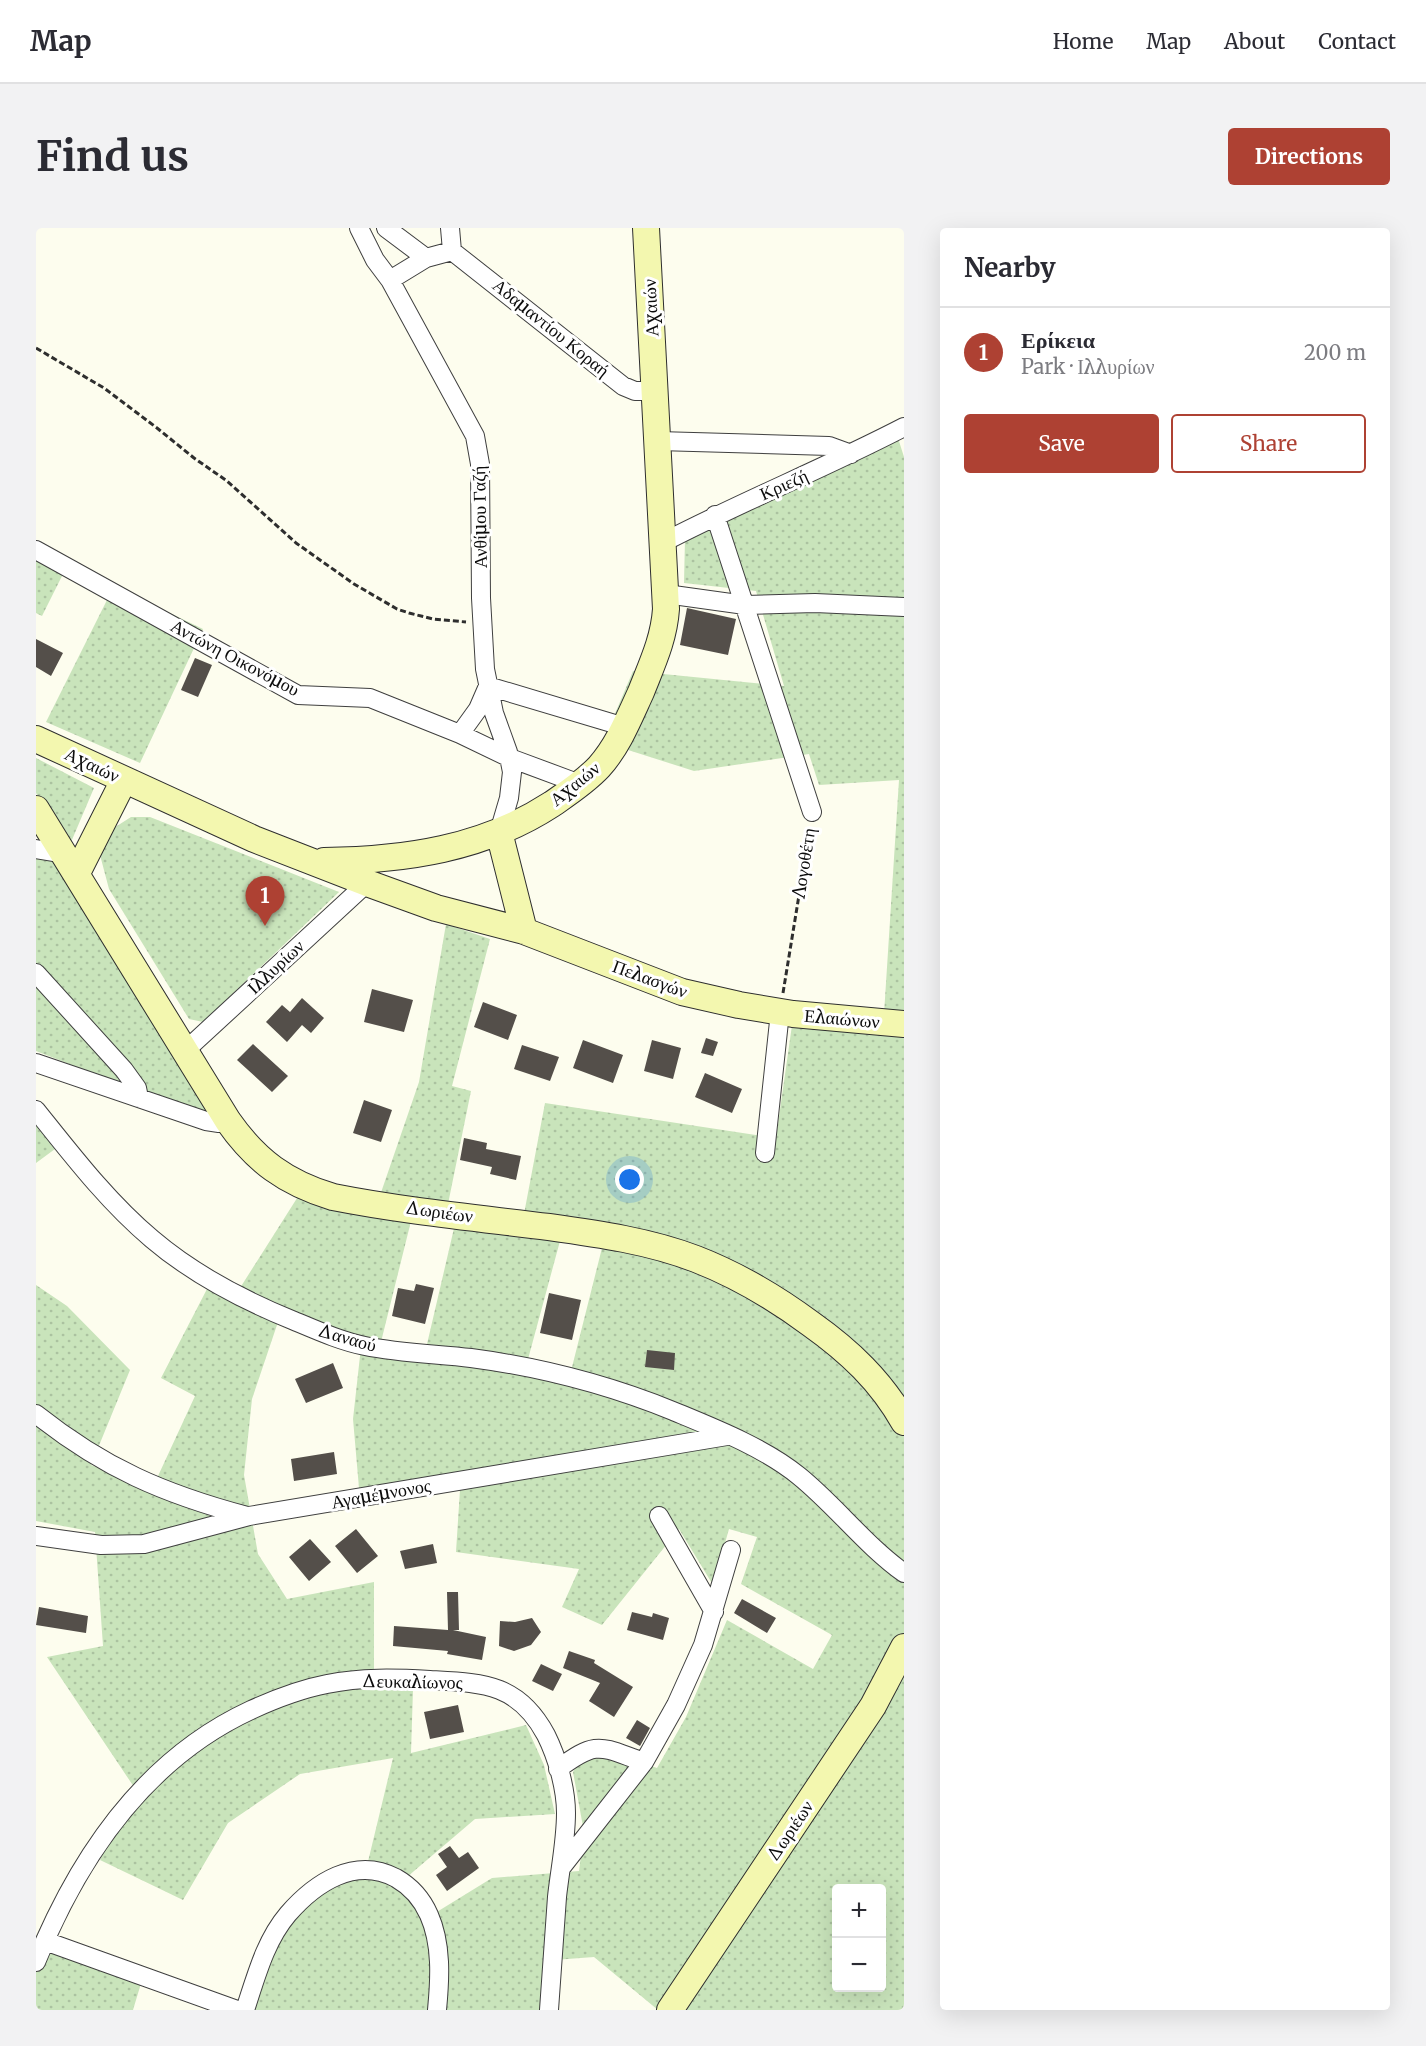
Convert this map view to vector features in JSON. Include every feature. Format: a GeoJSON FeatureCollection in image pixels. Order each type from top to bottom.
{"type":"FeatureCollection","features":[{"type":"Feature","properties":{"kind":"main road","name":"Αχαιών"},"geometry":{"type":"LineString","coordinates":[[36,739],[254,839],[312,861],[383,860],[466,844],[499,832],[543,809],[580,784],[599,767],[625,727],[660,646],[665,623],[664,542],[646,228]]}},
{"type":"Feature","properties":{"kind":"main road"},"geometry":{"type":"LineString","coordinates":[[71,864],[124,780]]}},
{"type":"Feature","properties":{"kind":"main road","name":"Δωριέων"},"geometry":{"type":"LineString","coordinates":[[36,809],[228,1121],[247,1146],[290,1181],[317,1192],[348,1200],[619,1238],[683,1255],[726,1272],[791,1310],[845,1350],[877,1382],[904,1422]]}},
{"type":"Feature","properties":{"kind":"main road"},"geometry":{"type":"LineString","coordinates":[[499,832],[524,931]]}},
{"type":"Feature","properties":{"kind":"main road","name":"Πελασγών"},"geometry":{"type":"LineString","coordinates":[[312,861],[436,908],[524,931],[682,992],[780,1012]]}},
{"type":"Feature","properties":{"kind":"main road","name":"Ελαιώνων"},"geometry":{"type":"LineString","coordinates":[[780,1012],[904,1024]]}},
{"type":"Feature","properties":{"kind":"main road","name":"Δωριέων"},"geometry":{"type":"LineString","coordinates":[[670,2010],[873,1706],[904,1647]]}},
{"type":"Feature","properties":{"kind":"street","name":"Ανθίμου Γαζή"},"geometry":{"type":"LineString","coordinates":[[358,228],[375,260],[390,280],[477,440],[480,464],[482,624],[488,686],[494,713],[510,758],[512,772],[509,798],[499,832]]}},
{"type":"Feature","properties":{"kind":"street"},"geometry":{"type":"LineString","coordinates":[[386,228],[426,258]]}},
{"type":"Feature","properties":{"kind":"street"},"geometry":{"type":"LineString","coordinates":[[390,280],[426,258],[452,251],[450,228]]}},
{"type":"Feature","properties":{"kind":"street","name":"Αδαμαντίου Κοραή"},"geometry":{"type":"LineString","coordinates":[[452,251],[623,386],[635,391],[655,391]]}},
{"type":"Feature","properties":{"kind":"street","name":"Κριεζή"},"geometry":{"type":"LineString","coordinates":[[664,542],[715,515],[851,454],[904,427]]}},
{"type":"Feature","properties":{"kind":"street"},"geometry":{"type":"LineString","coordinates":[[658,441],[829,446],[851,454]]}},
{"type":"Feature","properties":{"kind":"street","name":"Λογοθέτη"},"geometry":{"type":"LineString","coordinates":[[715,515],[812,812]]}},
{"type":"Feature","properties":{"kind":"street","name":"Αντώνη Οικονόμου"},"geometry":{"type":"LineString","coordinates":[[36,550],[298,695],[370,699],[460,734],[510,758],[580,784]]}},
{"type":"Feature","properties":{"kind":"street"},"geometry":{"type":"LineString","coordinates":[[666,594],[744,605],[814,603],[904,607]]}},
{"type":"Feature","properties":{"kind":"street"},"geometry":{"type":"LineString","coordinates":[[460,734],[478,709],[488,686],[625,727]]}},
{"type":"Feature","properties":{"kind":"street"},"geometry":{"type":"LineString","coordinates":[[36,849],[71,864]]}},
{"type":"Feature","properties":{"kind":"street","name":"Ιλλυρίων"},"geometry":{"type":"LineString","coordinates":[[186,1050],[367,883]]}},
{"type":"Feature","properties":{"kind":"street"},"geometry":{"type":"LineString","coordinates":[[36,973],[124,1070],[137,1088],[140,1098]]}},
{"type":"Feature","properties":{"kind":"street"},"geometry":{"type":"LineString","coordinates":[[765,1153],[780,1012]]}},
{"type":"Feature","properties":{"kind":"street"},"geometry":{"type":"LineString","coordinates":[[36,1063],[206,1121],[228,1121]]}},
{"type":"Feature","properties":{"kind":"street","name":"Δαναού"},"geometry":{"type":"LineString","coordinates":[[36,1110],[102,1190],[152,1240],[197,1273],[266,1309],[359,1345],[500,1363],[589,1383],[671,1411],[777,1460],[798,1475],[904,1573]]}},
{"type":"Feature","properties":{"kind":"street"},"geometry":{"type":"LineString","coordinates":[[36,1414],[84,1450],[119,1470],[181,1497],[249,1516]]}},
{"type":"Feature","properties":{"kind":"street","name":"Αγαμέμνονος"},"geometry":{"type":"LineString","coordinates":[[36,1536],[101,1545],[134,1545],[249,1516],[727,1436]]}},
{"type":"Feature","properties":{"kind":"street"},"geometry":{"type":"LineString","coordinates":[[659,1516],[714,1612]]}},
{"type":"Feature","properties":{"kind":"street"},"geometry":{"type":"LineString","coordinates":[[560,1869],[644,1762],[687,1684],[714,1612],[731,1550]]}},
{"type":"Feature","properties":{"kind":"street","name":"Δευκαλίωνος"},"geometry":{"type":"LineString","coordinates":[[36,1962],[94,1849],[123,1810],[155,1776],[192,1744],[224,1724],[262,1705],[325,1684],[377,1678],[487,1684],[506,1692],[530,1712],[546,1735],[558,1769],[566,1810],[566,1832],[560,1869],[549,2010]]}},
{"type":"Feature","properties":{"kind":"street"},"geometry":{"type":"LineString","coordinates":[[558,1769],[577,1754],[590,1749],[602,1748],[644,1762]]}},
{"type":"Feature","properties":{"kind":"street"},"geometry":{"type":"LineString","coordinates":[[245,2010],[270,1941],[288,1914],[320,1884],[342,1874],[365,1869],[385,1873],[408,1886],[430,1916],[438,1949],[437,2010]]}},
{"type":"Feature","properties":{"kind":"street"},"geometry":{"type":"LineString","coordinates":[[45,1941],[237,2010]]}},
{"type":"Feature","properties":{"kind":"path"},"geometry":{"type":"LineString","coordinates":[[36,348],[104,388],[227,481],[296,543],[354,584],[409,613],[433,619],[482,624]]}},
{"type":"Feature","properties":{"kind":"path","name":"Λογοθέτη"},"geometry":{"type":"LineString","coordinates":[[780,1012],[812,812]]}},
{"type":"Feature","properties":{"kind":"green space"},"geometry":{"type":"Polygon","coordinates":[[[898,438],[904,457],[904,2010],[658,2010],[594,1957],[554,1960],[549,2010],[247,2010],[288,1924],[312,1898],[344,1878],[365,1874],[393,1758],[300,1774],[228,1823],[183,1900],[100,1860],[116,1826],[138,1793],[47,1657],[103,1646],[95,1532],[36,1521],[36,1285],[67,1306],[130,1370],[91,1465],[152,1489],[195,1396],[161,1378],[207,1289],[233,1299],[299,1195],[375,1210],[419,1082],[446,924],[490,939],[452,1086],[471,1091],[448,1204],[416,1201],[378,1354],[424,1357],[455,1224],[520,1235],[545,1103],[776,1138],[795,1004],[884,1014],[899,780],[819,785],[809,754],[694,771],[603,742],[633,671],[784,686],[756,591],[684,583],[685,538],[898,438]],[[560,1241],[524,1374],[568,1383],[602,1248],[560,1241]],[[278,1322],[252,1399],[244,1475],[258,1554],[287,1599],[374,1582],[374,1685],[413,1689],[411,1753],[526,1725],[544,1765],[555,1814],[475,1819],[400,1883],[427,1918],[492,1878],[579,1871],[584,1832],[573,1772],[585,1753],[622,1756],[657,1768],[686,1717],[727,1620],[813,1669],[832,1635],[741,1584],[757,1537],[729,1529],[713,1585],[679,1529],[602,1625],[562,1607],[579,1569],[456,1552],[461,1474],[359,1488],[353,1419],[362,1338],[278,1322]]]}},
{"type":"Feature","properties":{"kind":"green space"},"geometry":{"type":"Polygon","coordinates":[[[36,541],[70,560],[42,616],[36,613],[36,541]]]}},
{"type":"Feature","properties":{"kind":"green space"},"geometry":{"type":"Polygon","coordinates":[[[114,586],[203,629],[140,763],[46,722],[114,586]]]}},
{"type":"Feature","properties":{"kind":"green space"},"geometry":{"type":"Polygon","coordinates":[[[36,758],[94,788],[63,861],[214,1108],[204,1112],[174,1105],[36,1051],[36,854],[51,817],[36,793],[36,758]]]}},
{"type":"Feature","properties":{"kind":"green space"},"geometry":{"type":"Polygon","coordinates":[[[131,817],[150,817],[339,892],[203,1022],[189,1019],[109,889],[100,855],[109,831],[131,817]]]}},
{"type":"Feature","properties":{"kind":"green space"},"geometry":{"type":"Polygon","coordinates":[[[36,1124],[55,1149],[36,1163],[36,1124]]]}},
{"type":"Feature","properties":{"kind":"green space"},"geometry":{"type":"Polygon","coordinates":[[[36,1944],[142,1980],[133,2010],[36,2010],[36,1944]]]}},
{"type":"Feature","properties":{"kind":"building"},"geometry":{"type":"Polygon","coordinates":[[[687,608],[736,619],[728,655],[680,645],[687,608]]]}},
{"type":"Feature","properties":{"kind":"building"},"geometry":{"type":"Polygon","coordinates":[[[36,639],[63,653],[51,676],[36,667],[36,639]]]}},
{"type":"Feature","properties":{"kind":"building"},"geometry":{"type":"Polygon","coordinates":[[[195,658],[212,665],[198,697],[181,690],[195,658]]]}},
{"type":"Feature","properties":{"kind":"building"},"geometry":{"type":"Polygon","coordinates":[[[372,989],[413,1000],[404,1032],[364,1022],[372,989]]]}},
{"type":"Feature","properties":{"kind":"building"},"geometry":{"type":"Polygon","coordinates":[[[302,998],[324,1018],[311,1033],[302,1025],[287,1042],[266,1022],[282,1005],[290,1012],[302,998]]]}},
{"type":"Feature","properties":{"kind":"building"},"geometry":{"type":"Polygon","coordinates":[[[483,1002],[517,1015],[508,1040],[474,1027],[483,1002]]]}},
{"type":"Feature","properties":{"kind":"building"},"geometry":{"type":"Polygon","coordinates":[[[706,1038],[718,1042],[713,1056],[701,1053],[706,1038]]]}},
{"type":"Feature","properties":{"kind":"building"},"geometry":{"type":"Polygon","coordinates":[[[583,1040],[623,1055],[613,1083],[573,1068],[583,1040]]]}},
{"type":"Feature","properties":{"kind":"building"},"geometry":{"type":"Polygon","coordinates":[[[652,1040],[681,1048],[673,1079],[644,1071],[652,1040]]]}},
{"type":"Feature","properties":{"kind":"building"},"geometry":{"type":"Polygon","coordinates":[[[253,1044],[288,1076],[272,1092],[237,1060],[253,1044]]]}},
{"type":"Feature","properties":{"kind":"building"},"geometry":{"type":"Polygon","coordinates":[[[522,1045],[559,1057],[550,1081],[514,1069],[522,1045]]]}},
{"type":"Feature","properties":{"kind":"building"},"geometry":{"type":"Polygon","coordinates":[[[705,1073],[742,1089],[732,1113],[695,1097],[705,1073]]]}},
{"type":"Feature","properties":{"kind":"building"},"geometry":{"type":"Polygon","coordinates":[[[364,1100],[392,1110],[381,1142],[353,1133],[364,1100]]]}},
{"type":"Feature","properties":{"kind":"building"},"geometry":{"type":"Polygon","coordinates":[[[464,1138],[487,1143],[486,1149],[521,1156],[516,1180],[490,1174],[492,1167],[460,1160],[464,1138]]]}},
{"type":"Feature","properties":{"kind":"building"},"geometry":{"type":"Polygon","coordinates":[[[416,1284],[434,1288],[425,1324],[392,1316],[398,1288],[414,1291],[416,1284]]]}},
{"type":"Feature","properties":{"kind":"building"},"geometry":{"type":"Polygon","coordinates":[[[549,1293],[581,1300],[572,1340],[540,1333],[549,1293]]]}},
{"type":"Feature","properties":{"kind":"building"},"geometry":{"type":"Polygon","coordinates":[[[647,1350],[675,1353],[674,1370],[645,1367],[647,1350]]]}},
{"type":"Feature","properties":{"kind":"building"},"geometry":{"type":"Polygon","coordinates":[[[333,1363],[343,1388],[306,1403],[295,1379],[333,1363]]]}},
{"type":"Feature","properties":{"kind":"building"},"geometry":{"type":"Polygon","coordinates":[[[334,1452],[337,1474],[294,1481],[291,1459],[334,1452]]]}},
{"type":"Feature","properties":{"kind":"building"},"geometry":{"type":"Polygon","coordinates":[[[356,1529],[378,1556],[357,1573],[335,1546],[356,1529]]]}},
{"type":"Feature","properties":{"kind":"building"},"geometry":{"type":"Polygon","coordinates":[[[310,1539],[331,1562],[309,1581],[289,1557],[310,1539]]]}},
{"type":"Feature","properties":{"kind":"building"},"geometry":{"type":"Polygon","coordinates":[[[433,1544],[437,1563],[405,1569],[400,1551],[433,1544]]]}},
{"type":"Feature","properties":{"kind":"building"},"geometry":{"type":"Polygon","coordinates":[[[447,1592],[458,1592],[459,1630],[453,1630],[486,1637],[482,1660],[447,1654],[448,1651],[393,1646],[394,1626],[448,1630],[447,1592]]]}},
{"type":"Feature","properties":{"kind":"building"},"geometry":{"type":"Polygon","coordinates":[[[742,1599],[776,1618],[767,1633],[734,1613],[742,1599]]]}},
{"type":"Feature","properties":{"kind":"building"},"geometry":{"type":"Polygon","coordinates":[[[39,1607],[88,1616],[86,1633],[36,1625],[39,1607]]]}},
{"type":"Feature","properties":{"kind":"building"},"geometry":{"type":"Polygon","coordinates":[[[632,1612],[652,1617],[653,1613],[669,1618],[663,1640],[627,1630],[632,1612]]]}},
{"type":"Feature","properties":{"kind":"building"},"geometry":{"type":"Polygon","coordinates":[[[532,1618],[541,1632],[531,1645],[514,1651],[499,1646],[500,1621],[515,1622],[532,1618]]]}},
{"type":"Feature","properties":{"kind":"building"},"geometry":{"type":"Polygon","coordinates":[[[569,1651],[595,1660],[594,1663],[633,1687],[614,1717],[589,1701],[600,1683],[563,1668],[569,1651]]]}},
{"type":"Feature","properties":{"kind":"building"},"geometry":{"type":"Polygon","coordinates":[[[541,1664],[562,1674],[553,1691],[532,1681],[541,1664]]]}},
{"type":"Feature","properties":{"kind":"building"},"geometry":{"type":"Polygon","coordinates":[[[458,1705],[464,1732],[430,1739],[424,1712],[458,1705]]]}},
{"type":"Feature","properties":{"kind":"building"},"geometry":{"type":"Polygon","coordinates":[[[637,1720],[650,1728],[640,1746],[626,1738],[637,1720]]]}},
{"type":"Feature","properties":{"kind":"building"},"geometry":{"type":"Polygon","coordinates":[[[450,1846],[459,1858],[468,1852],[479,1868],[447,1891],[436,1875],[447,1867],[438,1854],[450,1846]]]}},
{"type":"Feature","properties":{"kind":"place","name":"Ερίκεια"},"geometry":{"type":"Point","coordinates":[265,926]}}]}
